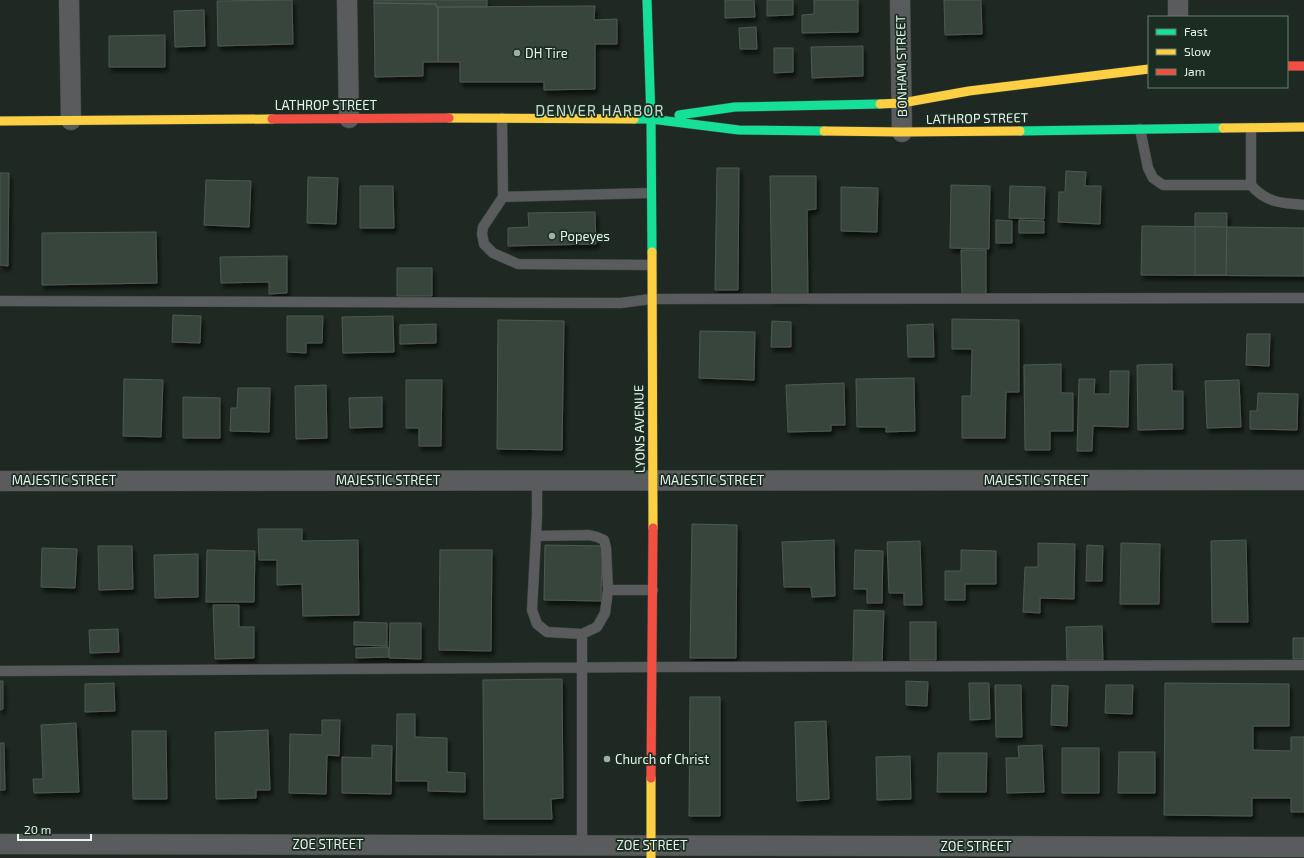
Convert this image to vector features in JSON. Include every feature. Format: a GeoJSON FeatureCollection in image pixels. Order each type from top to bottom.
{"type":"FeatureCollection","features":[{"type":"Feature","properties":{"kind":"street"},"geometry":{"type":"LineString","coordinates":[[70,0],[71,120]]}},
{"type":"Feature","properties":{"kind":"street"},"geometry":{"type":"LineString","coordinates":[[347,0],[349,118]]}},
{"type":"Feature","properties":{"kind":"street","name":"LYONS AVENUE"},"geometry":{"type":"LineString","coordinates":[[647,0],[651,119],[653,480],[651,852]]}},
{"type":"Feature","properties":{"kind":"street","name":"BONHAM STREET"},"geometry":{"type":"LineString","coordinates":[[900,0],[902,132]]}},
{"type":"Feature","properties":{"kind":"street"},"geometry":{"type":"LineString","coordinates":[[1178,0],[1178,16]]}},
{"type":"Feature","properties":{"kind":"street"},"geometry":{"type":"LineString","coordinates":[[1288,66],[1304,66]]}},
{"type":"Feature","properties":{"kind":"street","name":"LATHROP STREET"},"geometry":{"type":"LineString","coordinates":[[651,119],[735,107],[902,103],[969,92],[1148,69]]}},
{"type":"Feature","properties":{"kind":"street","name":"LATHROP STREET"},"geometry":{"type":"LineString","coordinates":[[0,121],[349,118],[651,119],[739,130],[902,132],[1304,127]]}},
{"type":"Feature","properties":{"kind":"street","name":"MAJESTIC STREET"},"geometry":{"type":"LineString","coordinates":[[0,480],[1304,480]]}},
{"type":"Feature","properties":{"kind":"street","name":"ZOE STREET"},"geometry":{"type":"LineString","coordinates":[[0,844],[582,845],[651,852],[1304,846]]}},
{"type":"Feature","properties":{"kind":"lane"},"geometry":{"type":"LineString","coordinates":[[502,118],[503,197],[483,227],[482,234],[484,244],[493,253],[518,264],[651,266]]}},
{"type":"Feature","properties":{"kind":"lane"},"geometry":{"type":"LineString","coordinates":[[1251,128],[1251,185],[1258,193],[1278,203],[1304,205]]}},
{"type":"Feature","properties":{"kind":"lane"},"geometry":{"type":"LineString","coordinates":[[1140,129],[1148,168],[1153,178],[1163,185],[1251,185]]}},
{"type":"Feature","properties":{"kind":"lane"},"geometry":{"type":"LineString","coordinates":[[503,197],[651,193]]}},
{"type":"Feature","properties":{"kind":"lane"},"geometry":{"type":"LineString","coordinates":[[0,301],[621,303],[651,300],[1304,298]]}},
{"type":"Feature","properties":{"kind":"lane"},"geometry":{"type":"LineString","coordinates":[[536,536],[589,535],[604,540],[606,548],[608,590],[605,613],[597,627],[582,634],[547,632],[537,624],[532,610],[537,480]]}},
{"type":"Feature","properties":{"kind":"lane"},"geometry":{"type":"LineString","coordinates":[[608,590],[653,590]]}},
{"type":"Feature","properties":{"kind":"lane"},"geometry":{"type":"LineString","coordinates":[[582,634],[582,845]]}},
{"type":"Feature","properties":{"kind":"lane"},"geometry":{"type":"LineString","coordinates":[[0,671],[581,667],[1304,665]]}},
{"type":"Feature","properties":{"kind":"building"},"geometry":{"type":"Polygon","coordinates":[[[292,0],[293,44],[218,46],[217,1],[292,0]]]}},
{"type":"Feature","properties":{"kind":"building"},"geometry":{"type":"Polygon","coordinates":[[[374,0],[487,0],[487,7],[436,7],[436,4],[374,3],[374,0]]]}},
{"type":"Feature","properties":{"kind":"building"},"geometry":{"type":"Polygon","coordinates":[[[725,0],[754,0],[755,17],[725,18],[725,0]]]}},
{"type":"Feature","properties":{"kind":"building"},"geometry":{"type":"Polygon","coordinates":[[[767,0],[793,0],[793,15],[767,16],[767,0]]]}},
{"type":"Feature","properties":{"kind":"building"},"geometry":{"type":"Polygon","coordinates":[[[814,0],[858,0],[858,32],[802,33],[802,15],[814,14],[814,0]]]}},
{"type":"Feature","properties":{"kind":"building"},"geometry":{"type":"Polygon","coordinates":[[[944,0],[981,0],[982,34],[945,35],[944,0]]]}},
{"type":"Feature","properties":{"kind":"building"},"geometry":{"type":"Polygon","coordinates":[[[374,3],[436,4],[436,7],[438,7],[438,62],[423,62],[423,76],[375,77],[374,3]]]}},
{"type":"Feature","properties":{"kind":"building","name":"DH Tire"},"geometry":{"type":"Polygon","coordinates":[[[595,6],[594,20],[617,19],[617,44],[595,44],[595,89],[544,90],[544,82],[460,82],[460,62],[438,62],[438,7],[595,6]]]}},
{"type":"Feature","properties":{"kind":"building"},"geometry":{"type":"Polygon","coordinates":[[[204,10],[205,46],[175,47],[174,11],[204,10]]]}},
{"type":"Feature","properties":{"kind":"building"},"geometry":{"type":"Polygon","coordinates":[[[756,27],[757,49],[740,49],[739,28],[756,27]]]}},
{"type":"Feature","properties":{"kind":"building"},"geometry":{"type":"Polygon","coordinates":[[[165,35],[165,67],[109,67],[109,36],[165,35]]]}},
{"type":"Feature","properties":{"kind":"building"},"geometry":{"type":"Polygon","coordinates":[[[863,46],[863,76],[812,78],[811,47],[863,46]]]}},
{"type":"Feature","properties":{"kind":"building"},"geometry":{"type":"Polygon","coordinates":[[[774,48],[793,48],[793,72],[774,73],[774,48]]]}},
{"type":"Feature","properties":{"kind":"building"},"geometry":{"type":"Polygon","coordinates":[[[717,168],[739,168],[738,290],[715,290],[717,168]]]}},
{"type":"Feature","properties":{"kind":"building"},"geometry":{"type":"Polygon","coordinates":[[[1066,171],[1086,172],[1085,186],[1101,186],[1100,224],[1058,222],[1059,192],[1065,192],[1066,171]]]}},
{"type":"Feature","properties":{"kind":"building"},"geometry":{"type":"Polygon","coordinates":[[[0,173],[9,173],[8,266],[0,265],[0,173]]]}},
{"type":"Feature","properties":{"kind":"building"},"geometry":{"type":"Polygon","coordinates":[[[770,176],[816,176],[816,209],[807,210],[808,298],[772,299],[770,176]]]}},
{"type":"Feature","properties":{"kind":"building"},"geometry":{"type":"Polygon","coordinates":[[[308,177],[338,178],[336,224],[307,223],[308,177]]]}},
{"type":"Feature","properties":{"kind":"building"},"geometry":{"type":"Polygon","coordinates":[[[206,180],[251,181],[249,227],[204,225],[206,180]]]}},
{"type":"Feature","properties":{"kind":"building"},"geometry":{"type":"Polygon","coordinates":[[[951,185],[990,186],[989,249],[950,248],[951,185]]]}},
{"type":"Feature","properties":{"kind":"building"},"geometry":{"type":"Polygon","coordinates":[[[360,186],[393,186],[394,228],[360,228],[360,186]]]}},
{"type":"Feature","properties":{"kind":"building"},"geometry":{"type":"Polygon","coordinates":[[[1010,186],[1045,187],[1044,219],[1009,218],[1010,186]]]}},
{"type":"Feature","properties":{"kind":"building"},"geometry":{"type":"Polygon","coordinates":[[[841,187],[878,188],[877,232],[841,231],[841,187]]]}},
{"type":"Feature","properties":{"kind":"building","name":"Popeyes"},"geometry":{"type":"Polygon","coordinates":[[[595,212],[596,244],[508,246],[508,228],[529,227],[528,213],[595,212]]]}},
{"type":"Feature","properties":{"kind":"building"},"geometry":{"type":"Polygon","coordinates":[[[1195,213],[1227,213],[1226,275],[1195,275],[1195,213]]]}},
{"type":"Feature","properties":{"kind":"building"},"geometry":{"type":"Polygon","coordinates":[[[996,220],[1012,221],[1012,243],[996,243],[996,220]]]}},
{"type":"Feature","properties":{"kind":"building"},"geometry":{"type":"Polygon","coordinates":[[[1019,220],[1044,221],[1044,233],[1019,233],[1019,220]]]}},
{"type":"Feature","properties":{"kind":"building"},"geometry":{"type":"Polygon","coordinates":[[[1142,226],[1304,228],[1304,276],[1141,275],[1142,226]]]}},
{"type":"Feature","properties":{"kind":"building"},"geometry":{"type":"Polygon","coordinates":[[[156,232],[157,283],[42,285],[42,233],[156,232]]]}},
{"type":"Feature","properties":{"kind":"building"},"geometry":{"type":"Polygon","coordinates":[[[961,250],[986,250],[986,295],[962,295],[961,250]]]}},
{"type":"Feature","properties":{"kind":"building"},"geometry":{"type":"Polygon","coordinates":[[[287,256],[287,293],[269,294],[269,282],[221,283],[220,257],[287,256]]]}},
{"type":"Feature","properties":{"kind":"building"},"geometry":{"type":"Polygon","coordinates":[[[397,268],[432,268],[432,296],[397,296],[397,268]]]}},
{"type":"Feature","properties":{"kind":"building"},"geometry":{"type":"Polygon","coordinates":[[[173,315],[201,316],[200,343],[172,342],[173,315]]]}},
{"type":"Feature","properties":{"kind":"building"},"geometry":{"type":"Polygon","coordinates":[[[287,316],[323,316],[322,343],[306,343],[306,353],[287,352],[287,316]]]}},
{"type":"Feature","properties":{"kind":"building"},"geometry":{"type":"Polygon","coordinates":[[[393,316],[394,352],[343,353],[342,317],[393,316]]]}},
{"type":"Feature","properties":{"kind":"building"},"geometry":{"type":"Polygon","coordinates":[[[952,319],[1019,320],[1019,392],[1006,392],[1005,438],[962,438],[962,396],[971,396],[972,349],[952,349],[952,319]]]}},
{"type":"Feature","properties":{"kind":"building"},"geometry":{"type":"Polygon","coordinates":[[[498,320],[564,321],[562,450],[497,449],[498,320]]]}},
{"type":"Feature","properties":{"kind":"building"},"geometry":{"type":"Polygon","coordinates":[[[772,321],[791,322],[791,347],[771,347],[772,321]]]}},
{"type":"Feature","properties":{"kind":"building"},"geometry":{"type":"Polygon","coordinates":[[[436,324],[436,343],[400,344],[400,325],[436,324]]]}},
{"type":"Feature","properties":{"kind":"building"},"geometry":{"type":"Polygon","coordinates":[[[933,324],[934,357],[908,357],[907,325],[933,324]]]}},
{"type":"Feature","properties":{"kind":"building"},"geometry":{"type":"Polygon","coordinates":[[[700,331],[755,332],[754,380],[699,378],[700,331]]]}},
{"type":"Feature","properties":{"kind":"building"},"geometry":{"type":"Polygon","coordinates":[[[1247,334],[1270,334],[1269,366],[1246,365],[1247,334]]]}},
{"type":"Feature","properties":{"kind":"building"},"geometry":{"type":"Polygon","coordinates":[[[1061,364],[1061,393],[1073,393],[1073,431],[1050,431],[1050,450],[1025,450],[1024,365],[1061,364]]]}},
{"type":"Feature","properties":{"kind":"building"},"geometry":{"type":"Polygon","coordinates":[[[1172,364],[1172,391],[1183,391],[1183,429],[1138,430],[1137,365],[1172,364]]]}},
{"type":"Feature","properties":{"kind":"building"},"geometry":{"type":"Polygon","coordinates":[[[1110,371],[1129,371],[1128,427],[1093,426],[1092,451],[1077,451],[1079,379],[1095,379],[1094,394],[1110,394],[1110,371]]]}},
{"type":"Feature","properties":{"kind":"building"},"geometry":{"type":"Polygon","coordinates":[[[914,378],[915,431],[886,432],[886,427],[857,427],[856,379],[914,378]]]}},
{"type":"Feature","properties":{"kind":"building"},"geometry":{"type":"Polygon","coordinates":[[[124,379],[163,380],[161,437],[123,436],[124,379]]]}},
{"type":"Feature","properties":{"kind":"building"},"geometry":{"type":"Polygon","coordinates":[[[406,380],[442,380],[441,446],[419,446],[419,428],[406,428],[406,380]]]}},
{"type":"Feature","properties":{"kind":"building"},"geometry":{"type":"Polygon","coordinates":[[[1239,380],[1241,427],[1207,428],[1205,381],[1239,380]]]}},
{"type":"Feature","properties":{"kind":"building"},"geometry":{"type":"Polygon","coordinates":[[[844,383],[845,425],[831,425],[831,431],[788,432],[786,385],[844,383]]]}},
{"type":"Feature","properties":{"kind":"building"},"geometry":{"type":"Polygon","coordinates":[[[326,385],[327,438],[296,439],[295,386],[326,385]]]}},
{"type":"Feature","properties":{"kind":"building"},"geometry":{"type":"Polygon","coordinates":[[[238,388],[270,388],[269,432],[230,431],[231,408],[237,408],[238,388]]]}},
{"type":"Feature","properties":{"kind":"building"},"geometry":{"type":"Polygon","coordinates":[[[1258,393],[1298,394],[1297,430],[1250,429],[1250,411],[1257,411],[1258,393]]]}},
{"type":"Feature","properties":{"kind":"building"},"geometry":{"type":"Polygon","coordinates":[[[183,397],[220,398],[220,438],[183,438],[183,397]]]}},
{"type":"Feature","properties":{"kind":"building"},"geometry":{"type":"Polygon","coordinates":[[[382,397],[382,427],[350,428],[349,398],[382,397]]]}},
{"type":"Feature","properties":{"kind":"building"},"geometry":{"type":"Polygon","coordinates":[[[692,524],[737,525],[736,658],[690,658],[692,524]]]}},
{"type":"Feature","properties":{"kind":"building"},"geometry":{"type":"Polygon","coordinates":[[[258,529],[302,529],[302,541],[358,540],[359,615],[303,616],[302,584],[277,585],[277,560],[259,560],[258,529]]]}},
{"type":"Feature","properties":{"kind":"building"},"geometry":{"type":"Polygon","coordinates":[[[834,540],[835,596],[812,597],[811,587],[784,587],[782,542],[834,540]]]}},
{"type":"Feature","properties":{"kind":"building"},"geometry":{"type":"Polygon","coordinates":[[[1246,540],[1248,622],[1212,622],[1211,541],[1246,540]]]}},
{"type":"Feature","properties":{"kind":"building"},"geometry":{"type":"Polygon","coordinates":[[[920,541],[922,605],[904,605],[904,593],[889,593],[887,542],[920,541]]]}},
{"type":"Feature","properties":{"kind":"building"},"geometry":{"type":"Polygon","coordinates":[[[1038,543],[1075,544],[1074,599],[1040,598],[1040,613],[1023,612],[1025,567],[1038,567],[1038,543]]]}},
{"type":"Feature","properties":{"kind":"building"},"geometry":{"type":"Polygon","coordinates":[[[1121,543],[1160,544],[1159,604],[1120,604],[1121,543]]]}},
{"type":"Feature","properties":{"kind":"building"},"geometry":{"type":"Polygon","coordinates":[[[545,545],[602,546],[601,601],[544,600],[545,545]]]}},
{"type":"Feature","properties":{"kind":"building"},"geometry":{"type":"Polygon","coordinates":[[[1087,545],[1103,546],[1102,581],[1086,581],[1087,545]]]}},
{"type":"Feature","properties":{"kind":"building"},"geometry":{"type":"Polygon","coordinates":[[[98,546],[132,546],[133,589],[99,590],[98,546]]]}},
{"type":"Feature","properties":{"kind":"building"},"geometry":{"type":"Polygon","coordinates":[[[42,548],[77,549],[75,588],[41,587],[42,548]]]}},
{"type":"Feature","properties":{"kind":"building"},"geometry":{"type":"Polygon","coordinates":[[[207,550],[255,551],[254,602],[206,602],[207,550]]]}},
{"type":"Feature","properties":{"kind":"building"},"geometry":{"type":"Polygon","coordinates":[[[440,550],[492,550],[491,651],[439,650],[440,550]]]}},
{"type":"Feature","properties":{"kind":"building"},"geometry":{"type":"Polygon","coordinates":[[[855,550],[883,551],[882,603],[867,603],[867,589],[854,589],[855,550]]]}},
{"type":"Feature","properties":{"kind":"building"},"geometry":{"type":"Polygon","coordinates":[[[961,550],[996,551],[996,584],[965,584],[965,600],[945,600],[945,571],[961,571],[961,550]]]}},
{"type":"Feature","properties":{"kind":"building"},"geometry":{"type":"Polygon","coordinates":[[[198,554],[198,597],[155,598],[154,555],[198,554]]]}},
{"type":"Feature","properties":{"kind":"building"},"geometry":{"type":"Polygon","coordinates":[[[213,605],[239,605],[239,627],[254,627],[254,658],[215,659],[213,605]]]}},
{"type":"Feature","properties":{"kind":"building"},"geometry":{"type":"Polygon","coordinates":[[[854,610],[884,611],[882,663],[853,662],[854,610]]]}},
{"type":"Feature","properties":{"kind":"building"},"geometry":{"type":"Polygon","coordinates":[[[354,622],[387,623],[387,646],[354,645],[354,622]]]}},
{"type":"Feature","properties":{"kind":"building"},"geometry":{"type":"Polygon","coordinates":[[[910,622],[936,622],[936,660],[910,660],[910,622]]]}},
{"type":"Feature","properties":{"kind":"building"},"geometry":{"type":"Polygon","coordinates":[[[390,623],[421,623],[421,659],[389,658],[390,623]]]}},
{"type":"Feature","properties":{"kind":"building"},"geometry":{"type":"Polygon","coordinates":[[[1102,626],[1103,660],[1067,660],[1066,627],[1102,626]]]}},
{"type":"Feature","properties":{"kind":"building"},"geometry":{"type":"Polygon","coordinates":[[[118,629],[119,652],[90,653],[89,630],[118,629]]]}},
{"type":"Feature","properties":{"kind":"building"},"geometry":{"type":"Polygon","coordinates":[[[1293,638],[1304,638],[1304,659],[1293,659],[1293,638]]]}},
{"type":"Feature","properties":{"kind":"building"},"geometry":{"type":"Polygon","coordinates":[[[388,647],[389,657],[356,658],[356,648],[388,647]]]}},
{"type":"Feature","properties":{"kind":"building"},"geometry":{"type":"Polygon","coordinates":[[[562,679],[563,798],[551,799],[552,819],[484,819],[483,680],[562,679]]]}},
{"type":"Feature","properties":{"kind":"building"},"geometry":{"type":"Polygon","coordinates":[[[0,681],[3,681],[3,709],[0,710],[0,681]]]}},
{"type":"Feature","properties":{"kind":"building"},"geometry":{"type":"Polygon","coordinates":[[[906,681],[928,682],[927,706],[906,705],[906,681]]]}},
{"type":"Feature","properties":{"kind":"building"},"geometry":{"type":"Polygon","coordinates":[[[114,683],[115,711],[85,712],[85,684],[114,683]]]}},
{"type":"Feature","properties":{"kind":"building"},"geometry":{"type":"Polygon","coordinates":[[[969,683],[989,683],[990,719],[970,720],[969,683]]]}},
{"type":"Feature","properties":{"kind":"building"},"geometry":{"type":"Polygon","coordinates":[[[1165,683],[1289,684],[1289,726],[1253,726],[1253,750],[1291,751],[1291,737],[1304,737],[1304,812],[1291,812],[1291,798],[1252,798],[1252,816],[1164,815],[1165,683]]]}},
{"type":"Feature","properties":{"kind":"building"},"geometry":{"type":"Polygon","coordinates":[[[995,685],[1021,685],[1022,737],[996,737],[995,685]]]}},
{"type":"Feature","properties":{"kind":"building"},"geometry":{"type":"Polygon","coordinates":[[[1052,685],[1068,686],[1067,726],[1051,725],[1052,685]]]}},
{"type":"Feature","properties":{"kind":"building"},"geometry":{"type":"Polygon","coordinates":[[[1106,685],[1133,685],[1132,714],[1105,713],[1106,685]]]}},
{"type":"Feature","properties":{"kind":"building"},"geometry":{"type":"Polygon","coordinates":[[[690,697],[720,697],[720,816],[689,816],[690,697]]]}},
{"type":"Feature","properties":{"kind":"building"},"geometry":{"type":"Polygon","coordinates":[[[397,714],[415,714],[415,737],[447,738],[447,772],[465,773],[465,792],[428,791],[428,781],[396,781],[397,714]]]}},
{"type":"Feature","properties":{"kind":"building"},"geometry":{"type":"Polygon","coordinates":[[[322,720],[340,720],[339,756],[327,755],[326,794],[289,793],[290,734],[322,735],[322,720]]]}},
{"type":"Feature","properties":{"kind":"building"},"geometry":{"type":"Polygon","coordinates":[[[826,721],[829,799],[797,801],[795,722],[826,721]]]}},
{"type":"Feature","properties":{"kind":"building"},"geometry":{"type":"Polygon","coordinates":[[[76,723],[79,792],[34,793],[33,779],[43,779],[41,725],[76,723]]]}},
{"type":"Feature","properties":{"kind":"building"},"geometry":{"type":"Polygon","coordinates":[[[268,730],[270,790],[256,790],[256,798],[216,799],[215,732],[268,730]]]}},
{"type":"Feature","properties":{"kind":"building"},"geometry":{"type":"Polygon","coordinates":[[[132,731],[166,731],[167,799],[133,799],[132,731]]]}},
{"type":"Feature","properties":{"kind":"building"},"geometry":{"type":"Polygon","coordinates":[[[0,743],[4,743],[5,790],[0,790],[0,743]]]}},
{"type":"Feature","properties":{"kind":"building"},"geometry":{"type":"Polygon","coordinates":[[[372,745],[392,746],[391,794],[342,793],[342,757],[372,758],[372,745]]]}},
{"type":"Feature","properties":{"kind":"building"},"geometry":{"type":"Polygon","coordinates":[[[1042,745],[1044,792],[1007,793],[1006,758],[1019,758],[1018,746],[1042,745]]]}},
{"type":"Feature","properties":{"kind":"building"},"geometry":{"type":"Polygon","coordinates":[[[1062,748],[1099,748],[1099,793],[1062,793],[1062,748]]]}},
{"type":"Feature","properties":{"kind":"building"},"geometry":{"type":"Polygon","coordinates":[[[1119,752],[1155,752],[1155,793],[1118,793],[1119,752]]]}},
{"type":"Feature","properties":{"kind":"building"},"geometry":{"type":"Polygon","coordinates":[[[938,753],[987,753],[986,792],[937,792],[938,753]]]}},
{"type":"Feature","properties":{"kind":"building"},"geometry":{"type":"Polygon","coordinates":[[[910,756],[911,799],[877,800],[876,757],[910,756]]]}},
{"type":"Feature","properties":{"kind":"traffic: fast"},"geometry":{"type":"LineString","coordinates":[[647,0],[651,119],[652,252]]}},
{"type":"Feature","properties":{"kind":"traffic: fast"},"geometry":{"type":"LineString","coordinates":[[679,115],[735,107],[880,104]]}},
{"type":"Feature","properties":{"kind":"traffic: fast"},"geometry":{"type":"LineString","coordinates":[[634,119],[651,119],[739,130],[824,131]]}},
{"type":"Feature","properties":{"kind":"traffic: fast"},"geometry":{"type":"LineString","coordinates":[[1020,131],[1223,128]]}},
{"type":"Feature","properties":{"kind":"traffic: slow"},"geometry":{"type":"LineString","coordinates":[[880,104],[902,103],[969,91],[1148,69]]}},
{"type":"Feature","properties":{"kind":"traffic: slow"},"geometry":{"type":"LineString","coordinates":[[449,118],[634,119]]}},
{"type":"Feature","properties":{"kind":"traffic: slow"},"geometry":{"type":"LineString","coordinates":[[0,121],[272,119]]}},
{"type":"Feature","properties":{"kind":"traffic: slow"},"geometry":{"type":"LineString","coordinates":[[1223,128],[1304,127]]}},
{"type":"Feature","properties":{"kind":"traffic: slow"},"geometry":{"type":"LineString","coordinates":[[824,131],[1020,131]]}},
{"type":"Feature","properties":{"kind":"traffic: slow"},"geometry":{"type":"LineString","coordinates":[[652,252],[653,528]]}},
{"type":"Feature","properties":{"kind":"traffic: slow"},"geometry":{"type":"LineString","coordinates":[[651,778],[651,858]]}},
{"type":"Feature","properties":{"kind":"traffic: jam"},"geometry":{"type":"LineString","coordinates":[[1288,66],[1304,66]]}},
{"type":"Feature","properties":{"kind":"traffic: jam"},"geometry":{"type":"LineString","coordinates":[[272,119],[449,118]]}},
{"type":"Feature","properties":{"kind":"traffic: jam"},"geometry":{"type":"LineString","coordinates":[[651,778],[653,528]]}},
{"type":"Feature","properties":{"kind":"place","name":"DH Tire"},"geometry":{"type":"Point","coordinates":[517,53]}},
{"type":"Feature","properties":{"kind":"place","name":"Popeyes"},"geometry":{"type":"Point","coordinates":[552,236]}},
{"type":"Feature","properties":{"kind":"place","name":"Church of Christ"},"geometry":{"type":"Point","coordinates":[607,759]}},
{"type":"Feature","properties":{"kind":"district","name":"DENVER HARBOR"},"geometry":{"type":"Point","coordinates":[600,111]}}]}
